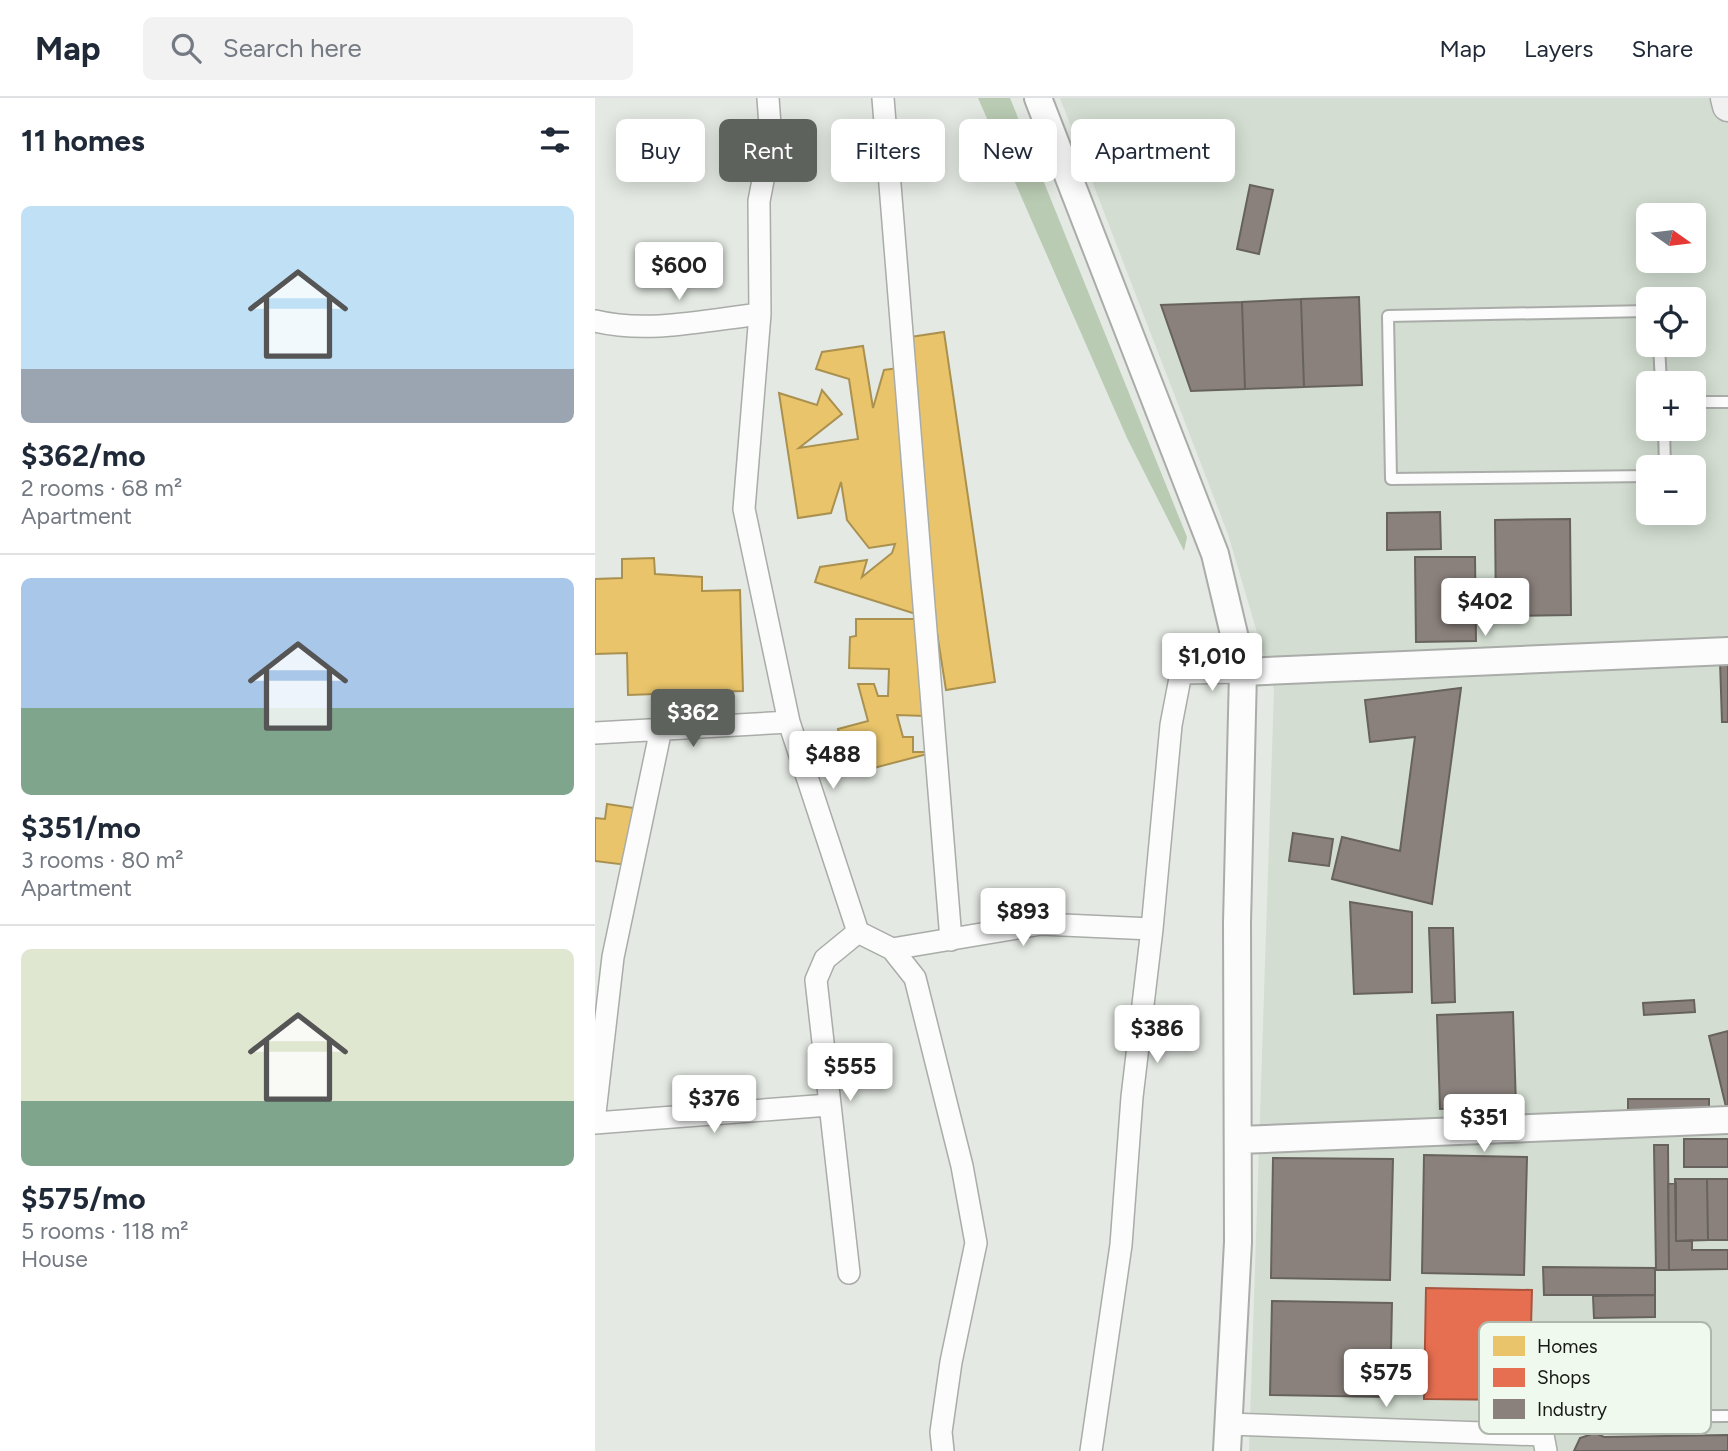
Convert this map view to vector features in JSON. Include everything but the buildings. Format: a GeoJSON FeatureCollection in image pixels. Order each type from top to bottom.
{"type":"FeatureCollection","features":[{"type":"Feature","properties":{"kind":"main road"},"geometry":{"type":"LineString","coordinates":[[1726,98],[1728,106]]}},
{"type":"Feature","properties":{"kind":"street"},"geometry":{"type":"LineString","coordinates":[[768,98],[771,139],[759,201],[760,314],[744,509],[789,722],[858,932],[892,949],[915,978],[962,1166],[976,1243],[951,1362],[941,1432],[943,1451]]}},
{"type":"Feature","properties":{"kind":"street"},"geometry":{"type":"LineString","coordinates":[[883,98],[951,940]]}},
{"type":"Feature","properties":{"kind":"street"},"geometry":{"type":"LineString","coordinates":[[1038,98],[1215,554],[1243,672],[1237,923],[1238,1242],[1227,1451]]}},
{"type":"Feature","properties":{"kind":"street"},"geometry":{"type":"LineString","coordinates":[[595,321],[610,324],[680,323],[760,314]]}},
{"type":"Feature","properties":{"kind":"street"},"geometry":{"type":"LineString","coordinates":[[1091,1451],[1121,1245],[1132,1097],[1152,929],[1171,725],[1181,673],[1728,651]]}},
{"type":"Feature","properties":{"kind":"street"},"geometry":{"type":"LineString","coordinates":[[595,733],[789,722]]}},
{"type":"Feature","properties":{"kind":"street"},"geometry":{"type":"LineString","coordinates":[[595,1113],[604,957],[661,729]]}},
{"type":"Feature","properties":{"kind":"street"},"geometry":{"type":"LineString","coordinates":[[892,949],[1041,923],[1152,929]]}},
{"type":"Feature","properties":{"kind":"street"},"geometry":{"type":"LineString","coordinates":[[849,1273],[816,980],[825,959],[858,932]]}},
{"type":"Feature","properties":{"kind":"street"},"geometry":{"type":"LineString","coordinates":[[595,1123],[829,1105]]}},
{"type":"Feature","properties":{"kind":"street"},"geometry":{"type":"LineString","coordinates":[[1239,1140],[1728,1120]]}},
{"type":"Feature","properties":{"kind":"street"},"geometry":{"type":"LineString","coordinates":[[1228,1424],[1545,1443]]}},
{"type":"Feature","properties":{"kind":"lane"},"geometry":{"type":"LineString","coordinates":[[1636,311],[1388,316],[1391,479],[1636,476]]}},
{"type":"Feature","properties":{"kind":"lane"},"geometry":{"type":"LineString","coordinates":[[1706,402],[1728,402]]}},
{"type":"Feature","properties":{"kind":"shaded area"},"geometry":{"type":"Polygon","coordinates":[[[1060,98],[1728,98],[1728,1451],[1249,1451],[1274,690],[1228,534],[1092,182],[1235,182],[1235,119],[1071,119],[1071,127],[1060,98]]]}},
{"type":"Feature","properties":{"kind":"green space"},"geometry":{"type":"Polygon","coordinates":[[[978,98],[1010,98],[1018,119],[987,119],[978,98]]]}},
{"type":"Feature","properties":{"kind":"green space"},"geometry":{"type":"Polygon","coordinates":[[[1015,182],[1044,182],[1187,537],[1184,551],[1127,438],[1015,182]]]}}]}
